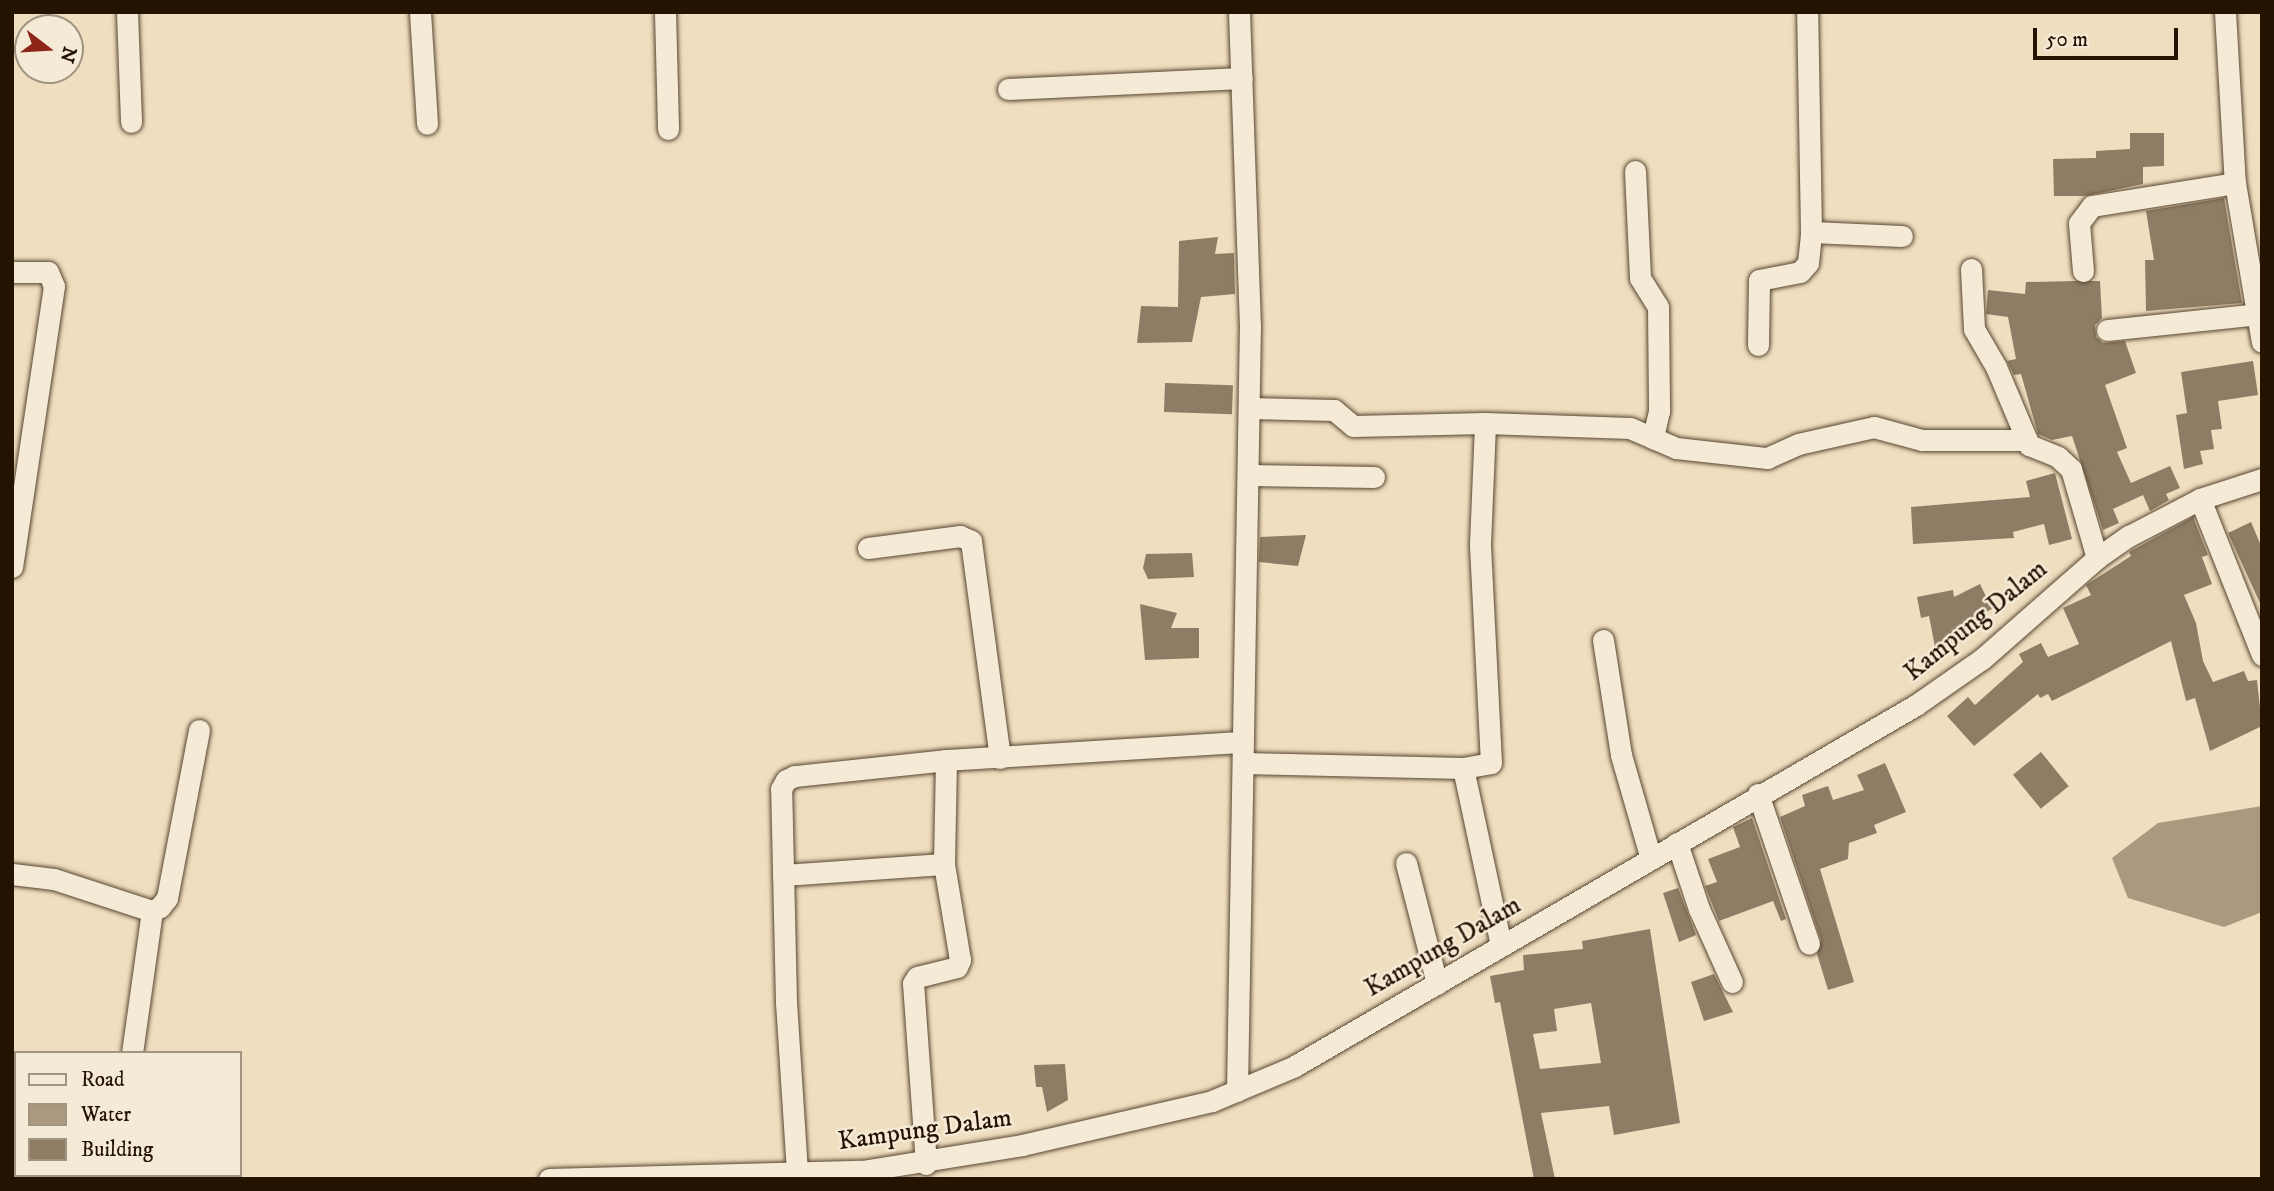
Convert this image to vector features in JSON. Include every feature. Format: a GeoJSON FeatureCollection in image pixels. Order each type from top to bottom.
{"type":"FeatureCollection","features":[{"type":"Feature","properties":{"kind":"street"},"geometry":{"type":"LineString","coordinates":[[127,12],[131,122]]}},
{"type":"Feature","properties":{"kind":"street"},"geometry":{"type":"LineString","coordinates":[[420,12],[427,124]]}},
{"type":"Feature","properties":{"kind":"street"},"geometry":{"type":"LineString","coordinates":[[665,12],[667,129]]}},
{"type":"Feature","properties":{"kind":"street"},"geometry":{"type":"LineString","coordinates":[[1237,1091],[1249,408],[1239,12]]}},
{"type":"Feature","properties":{"kind":"street"},"geometry":{"type":"LineString","coordinates":[[1758,345],[1757,284],[1765,276],[1804,270],[1811,232],[1807,12]]}},
{"type":"Feature","properties":{"kind":"street"},"geometry":{"type":"LineString","coordinates":[[2225,12],[2235,183],[2262,341]]}},
{"type":"Feature","properties":{"kind":"street"},"geometry":{"type":"LineString","coordinates":[[1008,89],[1242,78]]}},
{"type":"Feature","properties":{"kind":"street"},"geometry":{"type":"LineString","coordinates":[[1635,172],[1640,278],[1658,307],[1659,411],[1653,438]]}},
{"type":"Feature","properties":{"kind":"street"},"geometry":{"type":"LineString","coordinates":[[2083,271],[2079,223],[2092,206],[2235,183]]}},
{"type":"Feature","properties":{"kind":"street"},"geometry":{"type":"LineString","coordinates":[[1811,232],[1902,236]]}},
{"type":"Feature","properties":{"kind":"street"},"geometry":{"type":"LineString","coordinates":[[1971,269],[1974,329],[1996,367],[2027,440]]}},
{"type":"Feature","properties":{"kind":"street"},"geometry":{"type":"LineString","coordinates":[[12,272],[48,272],[54,286],[12,567]]}},
{"type":"Feature","properties":{"kind":"street"},"geometry":{"type":"LineString","coordinates":[[2107,330],[2258,314]]}},
{"type":"Feature","properties":{"kind":"street"},"geometry":{"type":"LineString","coordinates":[[1249,408],[1334,410],[1353,426],[1485,423],[1604,425],[1637,429],[1684,449],[1767,458],[1798,444],[1874,427],[1923,440],[2027,440],[2071,469],[2097,558]]}},
{"type":"Feature","properties":{"kind":"street"},"geometry":{"type":"LineString","coordinates":[[797,1172],[786,1002],[782,789],[786,780],[946,760],[1242,752],[1463,768],[1489,765],[1493,751],[1480,544],[1485,423]]}},
{"type":"Feature","properties":{"kind":"street"},"geometry":{"type":"LineString","coordinates":[[1248,475],[1374,477]]}},
{"type":"Feature","properties":{"kind":"street","name":"Kampung Dalam"},"geometry":{"type":"LineString","coordinates":[[550,1179],[797,1172],[926,1164],[1186,1109],[1237,1091],[1293,1067],[1651,859],[1758,793],[1953,682],[2097,558],[2200,499],[2262,479]]}},
{"type":"Feature","properties":{"kind":"street"},"geometry":{"type":"LineString","coordinates":[[2200,499],[2262,655]]}},
{"type":"Feature","properties":{"kind":"street"},"geometry":{"type":"LineString","coordinates":[[868,548],[960,536],[971,541],[1000,758]]}},
{"type":"Feature","properties":{"kind":"street"},"geometry":{"type":"LineString","coordinates":[[1603,640],[1621,755],[1651,859]]}},
{"type":"Feature","properties":{"kind":"street"},"geometry":{"type":"LineString","coordinates":[[132,1051],[152,911],[167,898],[199,730]]}},
{"type":"Feature","properties":{"kind":"street"},"geometry":{"type":"LineString","coordinates":[[926,1164],[913,983],[917,976],[959,965],[944,864],[946,760]]}},
{"type":"Feature","properties":{"kind":"street"},"geometry":{"type":"LineString","coordinates":[[1463,768],[1501,945]]}},
{"type":"Feature","properties":{"kind":"street"},"geometry":{"type":"LineString","coordinates":[[1758,793],[1809,944]]}},
{"type":"Feature","properties":{"kind":"street"},"geometry":{"type":"LineString","coordinates":[[1677,843],[1699,909],[1732,982]]}},
{"type":"Feature","properties":{"kind":"street"},"geometry":{"type":"LineString","coordinates":[[1406,863],[1437,984]]}},
{"type":"Feature","properties":{"kind":"street"},"geometry":{"type":"LineString","coordinates":[[783,875],[944,864]]}},
{"type":"Feature","properties":{"kind":"street"},"geometry":{"type":"LineString","coordinates":[[12,874],[54,879],[152,911]]}},
{"type":"Feature","properties":{"kind":"water"},"geometry":{"type":"Polygon","coordinates":[[[2262,806],[2262,912],[2224,927],[2128,898],[2112,858],[2158,823],[2262,806]]]}},
{"type":"Feature","properties":{"kind":"building"},"geometry":{"type":"Polygon","coordinates":[[[2130,133],[2164,133],[2164,166],[2143,167],[2143,184],[2085,196],[2054,196],[2053,159],[2096,158],[2096,151],[2130,149],[2130,133]]]}},
{"type":"Feature","properties":{"kind":"building"},"geometry":{"type":"Polygon","coordinates":[[[2224,198],[2242,303],[2146,311],[2145,260],[2154,260],[2146,211],[2224,198]]]}},
{"type":"Feature","properties":{"kind":"building"},"geometry":{"type":"Polygon","coordinates":[[[1218,237],[1215,254],[1234,253],[1235,294],[1201,297],[1192,342],[1137,343],[1141,306],[1178,307],[1179,241],[1218,237]]]}},
{"type":"Feature","properties":{"kind":"building"},"geometry":{"type":"Polygon","coordinates":[[[2100,281],[2102,318],[2095,325],[2096,337],[2103,343],[2125,341],[2136,373],[2105,385],[2127,448],[2117,452],[2131,483],[2170,466],[2180,488],[2166,494],[2169,500],[2150,511],[2143,495],[2113,509],[2119,523],[2103,530],[2072,436],[2052,440],[2038,434],[2021,374],[2014,375],[2007,361],[2016,359],[2008,317],[1986,314],[1988,290],[2025,294],[2026,282],[2100,281]]]}},
{"type":"Feature","properties":{"kind":"building"},"geometry":{"type":"Polygon","coordinates":[[[2253,361],[2258,395],[2218,401],[2222,429],[2211,430],[2214,449],[2200,451],[2203,464],[2184,469],[2176,415],[2187,413],[2181,372],[2253,361]]]}},
{"type":"Feature","properties":{"kind":"building"},"geometry":{"type":"Polygon","coordinates":[[[1165,383],[1233,385],[1232,414],[1164,412],[1165,383]]]}},
{"type":"Feature","properties":{"kind":"building"},"geometry":{"type":"Polygon","coordinates":[[[2055,473],[2072,539],[2049,545],[2044,524],[2013,532],[2014,538],[1913,544],[1911,507],[2030,497],[2026,481],[2055,473]]]}},
{"type":"Feature","properties":{"kind":"building"},"geometry":{"type":"Polygon","coordinates":[[[2193,517],[2208,555],[2202,557],[2212,584],[2184,595],[2196,623],[2203,661],[2213,682],[2244,671],[2248,681],[2257,680],[2262,726],[2210,751],[2195,698],[2186,701],[2171,641],[2052,701],[2048,694],[2040,698],[2038,694],[1974,746],[1947,716],[1968,697],[1975,705],[2023,662],[2019,654],[2041,643],[2048,657],[2079,644],[2063,608],[2091,595],[2086,585],[2131,556],[2129,552],[2193,517]]]}},
{"type":"Feature","properties":{"kind":"building"},"geometry":{"type":"Polygon","coordinates":[[[2251,522],[2262,548],[2260,603],[2228,533],[2251,522]]]}},
{"type":"Feature","properties":{"kind":"building"},"geometry":{"type":"Polygon","coordinates":[[[1306,535],[1298,566],[1259,562],[1260,537],[1306,535]]]}},
{"type":"Feature","properties":{"kind":"building"},"geometry":{"type":"Polygon","coordinates":[[[1192,553],[1194,577],[1148,579],[1143,568],[1146,554],[1192,553]]]}},
{"type":"Feature","properties":{"kind":"building"},"geometry":{"type":"Polygon","coordinates":[[[1980,584],[1992,609],[1960,625],[1963,642],[1935,647],[1929,616],[1921,618],[1917,597],[1953,590],[1954,597],[1980,584]]]}},
{"type":"Feature","properties":{"kind":"building"},"geometry":{"type":"Polygon","coordinates":[[[1140,604],[1177,613],[1171,628],[1199,628],[1199,658],[1145,660],[1140,604]]]}},
{"type":"Feature","properties":{"kind":"building"},"geometry":{"type":"Polygon","coordinates":[[[2041,752],[2069,786],[2041,809],[2013,775],[2041,752]]]}},
{"type":"Feature","properties":{"kind":"building"},"geometry":{"type":"Polygon","coordinates":[[[1885,763],[1906,812],[1874,825],[1877,833],[1849,843],[1848,859],[1820,869],[1854,982],[1828,990],[1817,954],[1821,940],[1780,817],[1805,806],[1802,795],[1828,786],[1833,800],[1864,790],[1857,775],[1885,763]]]}},
{"type":"Feature","properties":{"kind":"building"},"geometry":{"type":"Polygon","coordinates":[[[1752,818],[1786,919],[1781,921],[1773,901],[1719,921],[1705,886],[1717,882],[1708,859],[1740,847],[1733,827],[1752,818]]]}},
{"type":"Feature","properties":{"kind":"building"},"geometry":{"type":"Polygon","coordinates":[[[1678,888],[1696,935],[1679,942],[1663,893],[1678,888]]]}},
{"type":"Feature","properties":{"kind":"building"},"geometry":{"type":"Polygon","coordinates":[[[1650,929],[1680,1123],[1614,1135],[1609,1106],[1541,1113],[1555,1179],[1534,1179],[1500,1002],[1495,1003],[1490,976],[1524,970],[1523,955],[1583,949],[1582,941],[1650,929]],[[1591,1003],[1554,1009],[1557,1031],[1533,1034],[1540,1069],[1601,1063],[1591,1003]]]}},
{"type":"Feature","properties":{"kind":"building"},"geometry":{"type":"Polygon","coordinates":[[[1714,974],[1733,1012],[1704,1021],[1691,982],[1714,974]]]}},
{"type":"Feature","properties":{"kind":"building"},"geometry":{"type":"Polygon","coordinates":[[[1065,1064],[1068,1100],[1047,1112],[1042,1087],[1036,1087],[1034,1065],[1065,1064]]]}}]}
